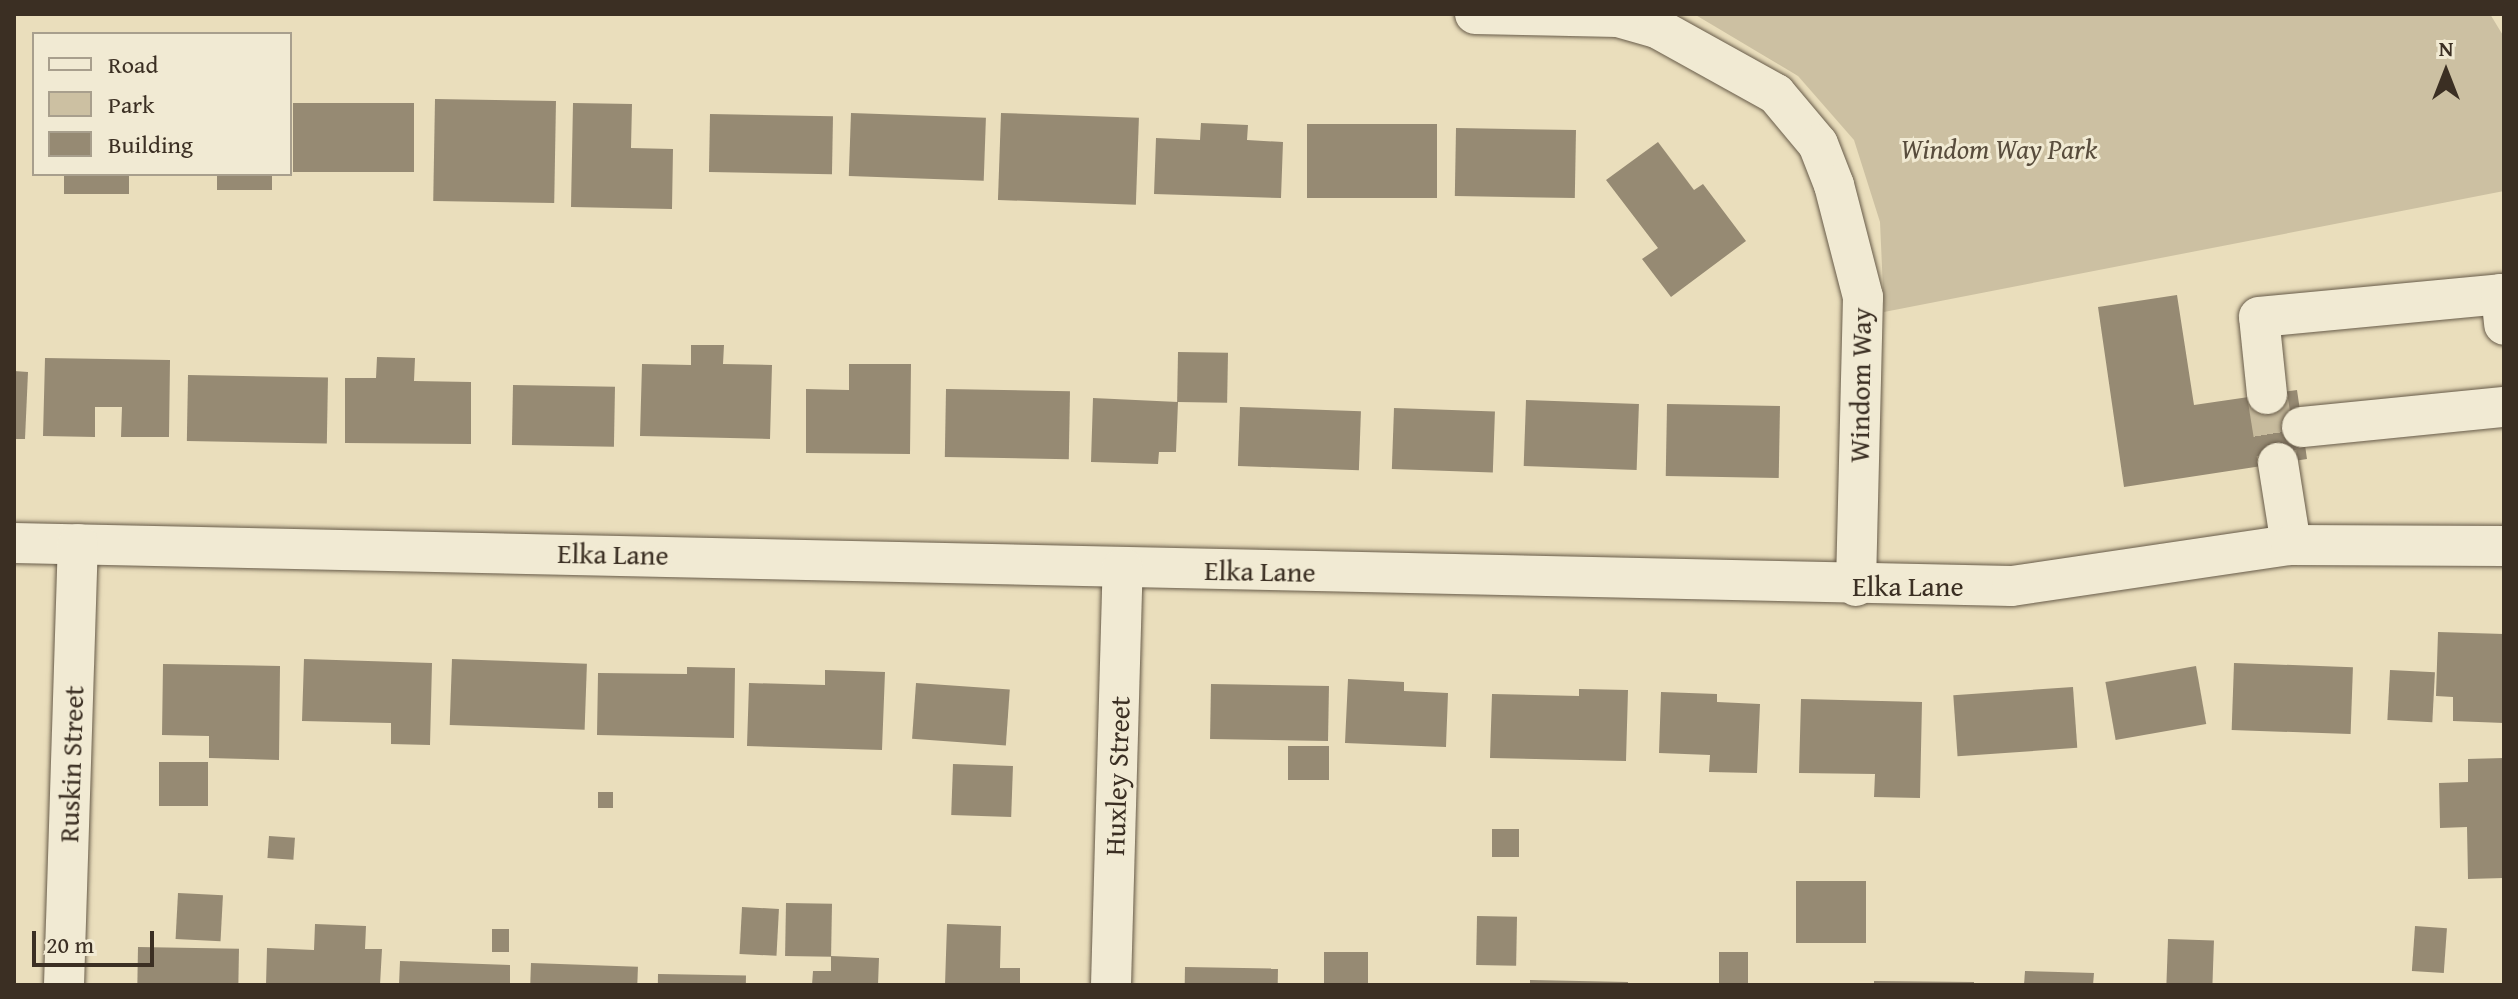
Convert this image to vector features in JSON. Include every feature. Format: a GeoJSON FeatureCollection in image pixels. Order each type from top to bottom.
{"type":"FeatureCollection","features":[{"type":"Feature","properties":{"kind":"street","name":"Windom Way"},"geometry":{"type":"LineString","coordinates":[[1475,14],[1618,17],[1657,28],[1776,94],[1818,144],[1834,185],[1863,297],[1856,586]]}},
{"type":"Feature","properties":{"kind":"street"},"geometry":{"type":"LineString","coordinates":[[2267,394],[2259,317],[2501,294],[2504,325]]}},
{"type":"Feature","properties":{"kind":"street"},"geometry":{"type":"LineString","coordinates":[[2302,427],[2504,407]]}},
{"type":"Feature","properties":{"kind":"street"},"geometry":{"type":"LineString","coordinates":[[2278,463],[2291,545]]}},
{"type":"Feature","properties":{"kind":"street","name":"Elka Lane"},"geometry":{"type":"LineString","coordinates":[[14,543],[1856,586],[2012,586],[2291,545],[2504,546]]}},
{"type":"Feature","properties":{"kind":"street","name":"Ruskin Street"},"geometry":{"type":"LineString","coordinates":[[64,985],[78,544]]}},
{"type":"Feature","properties":{"kind":"street","name":"Huxley Street"},"geometry":{"type":"LineString","coordinates":[[1111,985],[1123,568]]}},
{"type":"Feature","properties":{"kind":"green space","name":"Windom Way Park"},"geometry":{"type":"Polygon","coordinates":[[[1694,14],[2490,14],[2504,37],[2504,191],[1884,312],[1880,222],[1854,140],[1798,76],[1694,14]]]}},
{"type":"Feature","properties":{"kind":"building"},"geometry":{"type":"Polygon","coordinates":[[[435,99],[556,101],[554,203],[433,201],[435,99]]]}},
{"type":"Feature","properties":{"kind":"building"},"geometry":{"type":"Polygon","coordinates":[[[293,103],[414,103],[414,172],[293,172],[293,103]]]}},
{"type":"Feature","properties":{"kind":"building"},"geometry":{"type":"Polygon","coordinates":[[[573,103],[632,104],[631,148],[673,149],[672,209],[571,207],[573,103]]]}},
{"type":"Feature","properties":{"kind":"building"},"geometry":{"type":"Polygon","coordinates":[[[851,113],[986,118],[984,181],[849,176],[851,113]]]}},
{"type":"Feature","properties":{"kind":"building"},"geometry":{"type":"Polygon","coordinates":[[[1001,113],[1139,118],[1136,205],[998,200],[1001,113]]]}},
{"type":"Feature","properties":{"kind":"building"},"geometry":{"type":"Polygon","coordinates":[[[710,114],[833,116],[832,174],[709,172],[710,114]]]}},
{"type":"Feature","properties":{"kind":"building"},"geometry":{"type":"Polygon","coordinates":[[[1201,123],[1248,125],[1247,140],[1283,142],[1281,198],[1154,194],[1156,138],[1200,140],[1201,123]]]}},
{"type":"Feature","properties":{"kind":"building"},"geometry":{"type":"Polygon","coordinates":[[[1307,124],[1437,124],[1437,198],[1307,198],[1307,124]]]}},
{"type":"Feature","properties":{"kind":"building"},"geometry":{"type":"Polygon","coordinates":[[[1456,128],[1576,130],[1575,198],[1455,196],[1456,128]]]}},
{"type":"Feature","properties":{"kind":"building"},"geometry":{"type":"Polygon","coordinates":[[[1658,142],[1694,190],[1703,184],[1746,241],[1671,297],[1642,259],[1658,248],[1606,180],[1658,142]]]}},
{"type":"Feature","properties":{"kind":"building"},"geometry":{"type":"Polygon","coordinates":[[[64,176],[129,176],[129,194],[64,194],[64,176]]]}},
{"type":"Feature","properties":{"kind":"building"},"geometry":{"type":"Polygon","coordinates":[[[217,176],[272,176],[272,190],[217,190],[217,176]]]}},
{"type":"Feature","properties":{"kind":"building"},"geometry":{"type":"Polygon","coordinates":[[[2177,295],[2194,405],[2297,390],[2307,459],[2124,487],[2098,307],[2177,295]]]}},
{"type":"Feature","properties":{"kind":"building"},"geometry":{"type":"Polygon","coordinates":[[[691,345],[724,345],[723,364],[772,365],[770,439],[640,436],[642,364],[691,365],[691,345]]]}},
{"type":"Feature","properties":{"kind":"building"},"geometry":{"type":"Polygon","coordinates":[[[1178,352],[1228,353],[1227,403],[1177,402],[1178,352]]]}},
{"type":"Feature","properties":{"kind":"building"},"geometry":{"type":"Polygon","coordinates":[[[377,357],[415,358],[414,381],[471,382],[471,444],[345,443],[345,378],[376,378],[377,357]]]}},
{"type":"Feature","properties":{"kind":"building"},"geometry":{"type":"Polygon","coordinates":[[[45,358],[170,360],[169,437],[121,437],[122,407],[95,407],[95,437],[43,436],[45,358]]]}},
{"type":"Feature","properties":{"kind":"building"},"geometry":{"type":"Polygon","coordinates":[[[849,364],[911,364],[910,454],[806,453],[806,389],[849,390],[849,364]]]}},
{"type":"Feature","properties":{"kind":"building"},"geometry":{"type":"Polygon","coordinates":[[[14,371],[28,372],[25,439],[14,439],[14,371]]]}},
{"type":"Feature","properties":{"kind":"building"},"geometry":{"type":"Polygon","coordinates":[[[188,375],[328,377],[327,443],[187,441],[188,375]]]}},
{"type":"Feature","properties":{"kind":"building"},"geometry":{"type":"Polygon","coordinates":[[[513,385],[615,387],[614,447],[512,445],[513,385]]]}},
{"type":"Feature","properties":{"kind":"building"},"geometry":{"type":"Polygon","coordinates":[[[946,389],[1070,391],[1069,459],[945,457],[946,389]]]}},
{"type":"Feature","properties":{"kind":"building"},"geometry":{"type":"Polygon","coordinates":[[[1093,398],[1178,402],[1176,452],[1159,452],[1158,464],[1091,462],[1093,398]]]}},
{"type":"Feature","properties":{"kind":"building"},"geometry":{"type":"Polygon","coordinates":[[[1526,400],[1639,404],[1637,470],[1524,466],[1526,400]]]}},
{"type":"Feature","properties":{"kind":"building"},"geometry":{"type":"Polygon","coordinates":[[[1667,404],[1780,406],[1779,478],[1666,476],[1667,404]]]}},
{"type":"Feature","properties":{"kind":"building"},"geometry":{"type":"Polygon","coordinates":[[[1240,407],[1361,411],[1359,470],[1238,466],[1240,407]]]}},
{"type":"Feature","properties":{"kind":"building"},"geometry":{"type":"Polygon","coordinates":[[[1394,408],[1495,412],[1493,472],[1392,469],[1394,408]]]}},
{"type":"Feature","properties":{"kind":"building"},"geometry":{"type":"Polygon","coordinates":[[[2438,632],[2504,634],[2504,723],[2453,721],[2453,697],[2436,696],[2438,632]]]}},
{"type":"Feature","properties":{"kind":"building"},"geometry":{"type":"Polygon","coordinates":[[[304,659],[432,663],[430,745],[391,744],[391,723],[302,721],[304,659]]]}},
{"type":"Feature","properties":{"kind":"building"},"geometry":{"type":"Polygon","coordinates":[[[452,659],[587,664],[585,730],[450,725],[452,659]]]}},
{"type":"Feature","properties":{"kind":"building"},"geometry":{"type":"Polygon","coordinates":[[[2234,663],[2353,667],[2351,734],[2232,730],[2234,663]]]}},
{"type":"Feature","properties":{"kind":"building"},"geometry":{"type":"Polygon","coordinates":[[[163,664],[280,666],[279,760],[209,758],[209,736],[162,735],[163,664]]]}},
{"type":"Feature","properties":{"kind":"building"},"geometry":{"type":"Polygon","coordinates":[[[2196,666],[2206,724],[2116,740],[2105,682],[2196,666]]]}},
{"type":"Feature","properties":{"kind":"building"},"geometry":{"type":"Polygon","coordinates":[[[687,667],[735,668],[734,738],[597,735],[598,673],[687,674],[687,667]]]}},
{"type":"Feature","properties":{"kind":"building"},"geometry":{"type":"Polygon","coordinates":[[[825,670],[885,672],[882,750],[747,746],[749,683],[825,685],[825,670]]]}},
{"type":"Feature","properties":{"kind":"building"},"geometry":{"type":"Polygon","coordinates":[[[2390,670],[2435,672],[2432,722],[2387,720],[2390,670]]]}},
{"type":"Feature","properties":{"kind":"building"},"geometry":{"type":"Polygon","coordinates":[[[1348,679],[1404,682],[1404,691],[1448,693],[1446,747],[1345,743],[1348,679]]]}},
{"type":"Feature","properties":{"kind":"building"},"geometry":{"type":"Polygon","coordinates":[[[916,683],[1010,690],[1006,745],[912,739],[916,683]]]}},
{"type":"Feature","properties":{"kind":"building"},"geometry":{"type":"Polygon","coordinates":[[[1211,684],[1329,686],[1328,741],[1210,739],[1211,684]]]}},
{"type":"Feature","properties":{"kind":"building"},"geometry":{"type":"Polygon","coordinates":[[[2073,687],[2077,748],[1958,756],[1953,695],[2073,687]]]}},
{"type":"Feature","properties":{"kind":"building"},"geometry":{"type":"Polygon","coordinates":[[[1579,689],[1628,690],[1626,761],[1490,758],[1492,694],[1579,696],[1579,689]]]}},
{"type":"Feature","properties":{"kind":"building"},"geometry":{"type":"Polygon","coordinates":[[[1661,692],[1717,694],[1717,702],[1760,704],[1757,773],[1709,772],[1710,755],[1659,753],[1661,692]]]}},
{"type":"Feature","properties":{"kind":"building"},"geometry":{"type":"Polygon","coordinates":[[[1801,699],[1922,702],[1920,798],[1874,797],[1875,774],[1799,773],[1801,699]]]}},
{"type":"Feature","properties":{"kind":"building"},"geometry":{"type":"Polygon","coordinates":[[[1288,746],[1329,746],[1329,780],[1288,780],[1288,746]]]}},
{"type":"Feature","properties":{"kind":"building"},"geometry":{"type":"Polygon","coordinates":[[[2504,758],[2504,878],[2468,879],[2467,827],[2440,828],[2439,783],[2468,782],[2468,759],[2504,758]]]}},
{"type":"Feature","properties":{"kind":"building"},"geometry":{"type":"Polygon","coordinates":[[[159,762],[208,762],[208,806],[159,806],[159,762]]]}},
{"type":"Feature","properties":{"kind":"building"},"geometry":{"type":"Polygon","coordinates":[[[953,764],[1013,766],[1011,817],[951,815],[953,764]]]}},
{"type":"Feature","properties":{"kind":"building"},"geometry":{"type":"Polygon","coordinates":[[[598,792],[613,792],[613,808],[598,808],[598,792]]]}},
{"type":"Feature","properties":{"kind":"building"},"geometry":{"type":"Polygon","coordinates":[[[1492,829],[1519,829],[1519,857],[1492,857],[1492,829]]]}},
{"type":"Feature","properties":{"kind":"building"},"geometry":{"type":"Polygon","coordinates":[[[269,836],[295,838],[293,860],[267,858],[269,836]]]}},
{"type":"Feature","properties":{"kind":"building"},"geometry":{"type":"Polygon","coordinates":[[[1796,881],[1866,881],[1866,943],[1796,943],[1796,881]]]}},
{"type":"Feature","properties":{"kind":"building"},"geometry":{"type":"Polygon","coordinates":[[[178,893],[223,895],[221,941],[176,939],[178,893]]]}},
{"type":"Feature","properties":{"kind":"building"},"geometry":{"type":"Polygon","coordinates":[[[786,903],[832,904],[831,957],[785,956],[786,903]]]}},
{"type":"Feature","properties":{"kind":"building"},"geometry":{"type":"Polygon","coordinates":[[[742,907],[779,909],[776,956],[740,954],[742,907]]]}},
{"type":"Feature","properties":{"kind":"building"},"geometry":{"type":"Polygon","coordinates":[[[1477,916],[1517,917],[1516,966],[1476,965],[1477,916]]]}},
{"type":"Feature","properties":{"kind":"building"},"geometry":{"type":"Polygon","coordinates":[[[315,924],[366,926],[365,949],[382,949],[380,985],[266,985],[267,948],[314,950],[315,924]]]}},
{"type":"Feature","properties":{"kind":"building"},"geometry":{"type":"Polygon","coordinates":[[[947,924],[1001,926],[1000,968],[1020,968],[1020,985],[945,985],[947,924]]]}},
{"type":"Feature","properties":{"kind":"building"},"geometry":{"type":"Polygon","coordinates":[[[2415,926],[2447,928],[2444,973],[2412,971],[2415,926]]]}},
{"type":"Feature","properties":{"kind":"building"},"geometry":{"type":"Polygon","coordinates":[[[492,929],[509,929],[509,952],[492,952],[492,929]]]}},
{"type":"Feature","properties":{"kind":"building"},"geometry":{"type":"Polygon","coordinates":[[[2168,939],[2214,941],[2212,985],[2166,985],[2168,939]]]}},
{"type":"Feature","properties":{"kind":"building"},"geometry":{"type":"Polygon","coordinates":[[[138,947],[239,949],[238,985],[137,985],[138,947]]]}},
{"type":"Feature","properties":{"kind":"building"},"geometry":{"type":"Polygon","coordinates":[[[1324,952],[1368,952],[1368,985],[1324,985],[1324,952]]]}},
{"type":"Feature","properties":{"kind":"building"},"geometry":{"type":"Polygon","coordinates":[[[1719,952],[1748,952],[1748,985],[1719,985],[1719,952]]]}},
{"type":"Feature","properties":{"kind":"building"},"geometry":{"type":"Polygon","coordinates":[[[831,956],[879,958],[878,985],[812,985],[813,971],[831,971],[831,956]]]}},
{"type":"Feature","properties":{"kind":"building"},"geometry":{"type":"Polygon","coordinates":[[[400,961],[510,965],[510,985],[399,985],[400,961]]]}},
{"type":"Feature","properties":{"kind":"building"},"geometry":{"type":"Polygon","coordinates":[[[531,963],[638,967],[637,985],[530,985],[531,963]]]}},
{"type":"Feature","properties":{"kind":"building"},"geometry":{"type":"Polygon","coordinates":[[[1185,967],[1278,969],[1278,985],[1185,985],[1185,967]]]}},
{"type":"Feature","properties":{"kind":"building"},"geometry":{"type":"Polygon","coordinates":[[[2025,971],[2094,973],[2093,985],[2024,985],[2025,971]]]}},
{"type":"Feature","properties":{"kind":"building"},"geometry":{"type":"Polygon","coordinates":[[[658,974],[746,976],[746,985],[658,985],[658,974]]]}},
{"type":"Feature","properties":{"kind":"building"},"geometry":{"type":"Polygon","coordinates":[[[1530,980],[1628,982],[1628,985],[1530,985],[1530,980]]]}},
{"type":"Feature","properties":{"kind":"building"},"geometry":{"type":"Polygon","coordinates":[[[1874,981],[1974,982],[1974,985],[1874,985],[1874,981]]]}},
{"type":"Feature","properties":{"kind":"tunnel"},"geometry":{"type":"LineString","coordinates":[[2267,394],[2278,463]]}}]}
